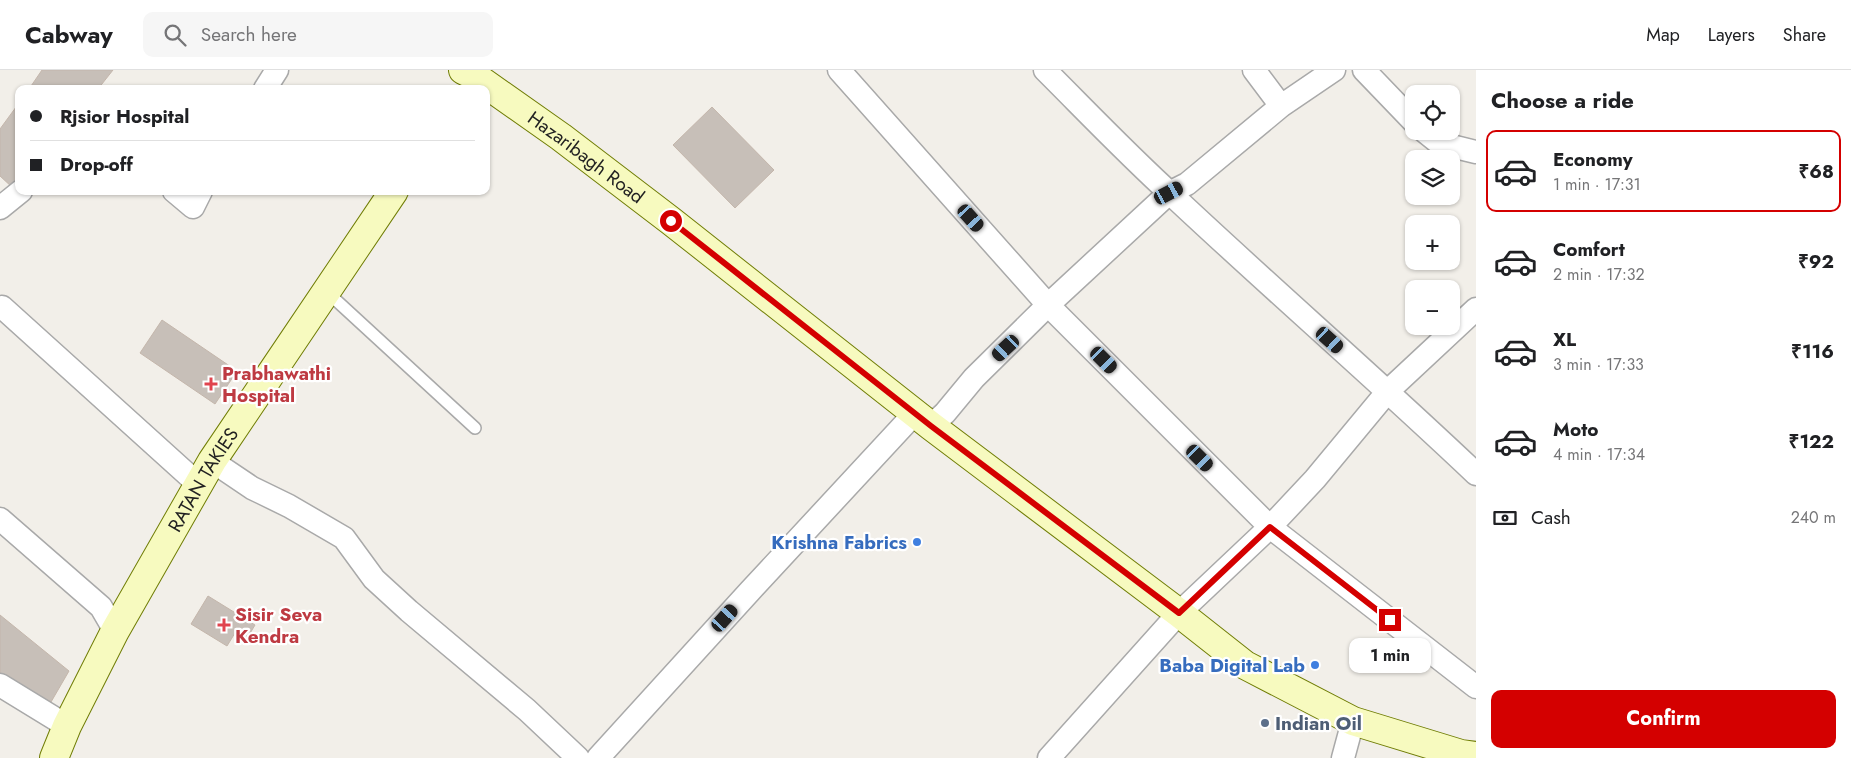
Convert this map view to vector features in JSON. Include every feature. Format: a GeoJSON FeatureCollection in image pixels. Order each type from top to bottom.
{"type":"FeatureCollection","features":[{"type":"Feature","properties":{"kind":"main road","name":"Hazaribagh Road"},"geometry":{"type":"LineString","coordinates":[[469,76],[483,85]]}},
{"type":"Feature","properties":{"kind":"main road","name":"Hazaribagh Road"},"geometry":{"type":"LineString","coordinates":[[490,90],[561,137],[671,221],[923,420],[1245,664],[1353,721],[1461,754],[1476,756]]}},
{"type":"Feature","properties":{"kind":"main road","name":"RATAN TAKIES"},"geometry":{"type":"LineString","coordinates":[[54,758],[67,726],[115,631],[212,460],[391,195]]}},
{"type":"Feature","properties":{"kind":"street"},"geometry":{"type":"LineString","coordinates":[[268,85],[277,70]]}},
{"type":"Feature","properties":{"kind":"street"},"geometry":{"type":"LineString","coordinates":[[838,70],[1048,305],[1270,527],[1476,687]]}},
{"type":"Feature","properties":{"kind":"street"},"geometry":{"type":"LineString","coordinates":[[1045,70],[1169,193],[1272,289],[1388,391],[1476,474]]}},
{"type":"Feature","properties":{"kind":"street"},"geometry":{"type":"LineString","coordinates":[[1254,70],[1281,106]]}},
{"type":"Feature","properties":{"kind":"street"},"geometry":{"type":"LineString","coordinates":[[598,758],[750,591],[923,420],[945,413],[974,378],[1048,305],[1169,193],[1187,184],[1281,106],[1334,70]]}},
{"type":"Feature","properties":{"kind":"street"},"geometry":{"type":"LineString","coordinates":[[1364,70],[1405,113]]}},
{"type":"Feature","properties":{"kind":"street"},"geometry":{"type":"LineString","coordinates":[[1435,140],[1439,143],[1476,152]]}},
{"type":"Feature","properties":{"kind":"street"},"geometry":{"type":"LineString","coordinates":[[0,208],[16,195]]}},
{"type":"Feature","properties":{"kind":"street"},"geometry":{"type":"LineString","coordinates":[[178,195],[192,207],[199,195]]}},
{"type":"Feature","properties":{"kind":"street"},"geometry":{"type":"LineString","coordinates":[[2,307],[198,484]]}},
{"type":"Feature","properties":{"kind":"street"},"geometry":{"type":"LineString","coordinates":[[1050,758],[1179,613],[1270,527],[1315,479],[1388,391],[1476,309]]}},
{"type":"Feature","properties":{"kind":"street"},"geometry":{"type":"LineString","coordinates":[[212,460],[252,488],[289,506],[344,538],[374,579],[409,611],[527,710],[578,758]]}},
{"type":"Feature","properties":{"kind":"street"},"geometry":{"type":"LineString","coordinates":[[0,520],[101,607],[115,631]]}},
{"type":"Feature","properties":{"kind":"street"},"geometry":{"type":"LineString","coordinates":[[0,685],[67,726]]}},
{"type":"Feature","properties":{"kind":"street"},"geometry":{"type":"LineString","coordinates":[[1343,758],[1353,721]]}},
{"type":"Feature","properties":{"kind":"lane"},"geometry":{"type":"LineString","coordinates":[[326,291],[475,428]]}},
{"type":"Feature","properties":{"kind":"building"},"geometry":{"type":"Polygon","coordinates":[[[42,70],[113,70],[101,85],[32,85],[42,70]]]}},
{"type":"Feature","properties":{"kind":"building"},"geometry":{"type":"Polygon","coordinates":[[[712,107],[774,170],[735,208],[673,145],[712,107]]]}},
{"type":"Feature","properties":{"kind":"building"},"geometry":{"type":"Polygon","coordinates":[[[15,108],[15,186],[13,188],[0,176],[0,129],[15,108]]]}},
{"type":"Feature","properties":{"kind":"building"},"geometry":{"type":"Polygon","coordinates":[[[162,320],[237,371],[215,404],[140,353],[162,320]]]}},
{"type":"Feature","properties":{"kind":"building"},"geometry":{"type":"Polygon","coordinates":[[[208,596],[255,625],[246,640],[235,633],[227,646],[191,624],[208,596]]]}},
{"type":"Feature","properties":{"kind":"building"},"geometry":{"type":"Polygon","coordinates":[[[0,615],[69,671],[51,702],[0,673],[0,615]]]}},
{"type":"Feature","properties":{"kind":"place","name":"Prabhawathi Hospital"},"geometry":{"type":"Point","coordinates":[211,384]}},
{"type":"Feature","properties":{"kind":"place","name":"Krishna Fabrics"},"geometry":{"type":"Point","coordinates":[917,542]}},
{"type":"Feature","properties":{"kind":"place","name":"Sisir Seva Kendra"},"geometry":{"type":"Point","coordinates":[224,625]}},
{"type":"Feature","properties":{"kind":"place","name":"Baba Digital Lab"},"geometry":{"type":"Point","coordinates":[1315,665]}},
{"type":"Feature","properties":{"kind":"place","name":"Indian Oil"},"geometry":{"type":"Point","coordinates":[1265,723]}},
{"type":"Feature","properties":{"kind":"route"},"geometry":{"type":"LineString","coordinates":[[671,221],[931,426],[1179,613],[1270,527],[1390,620]]}}]}
